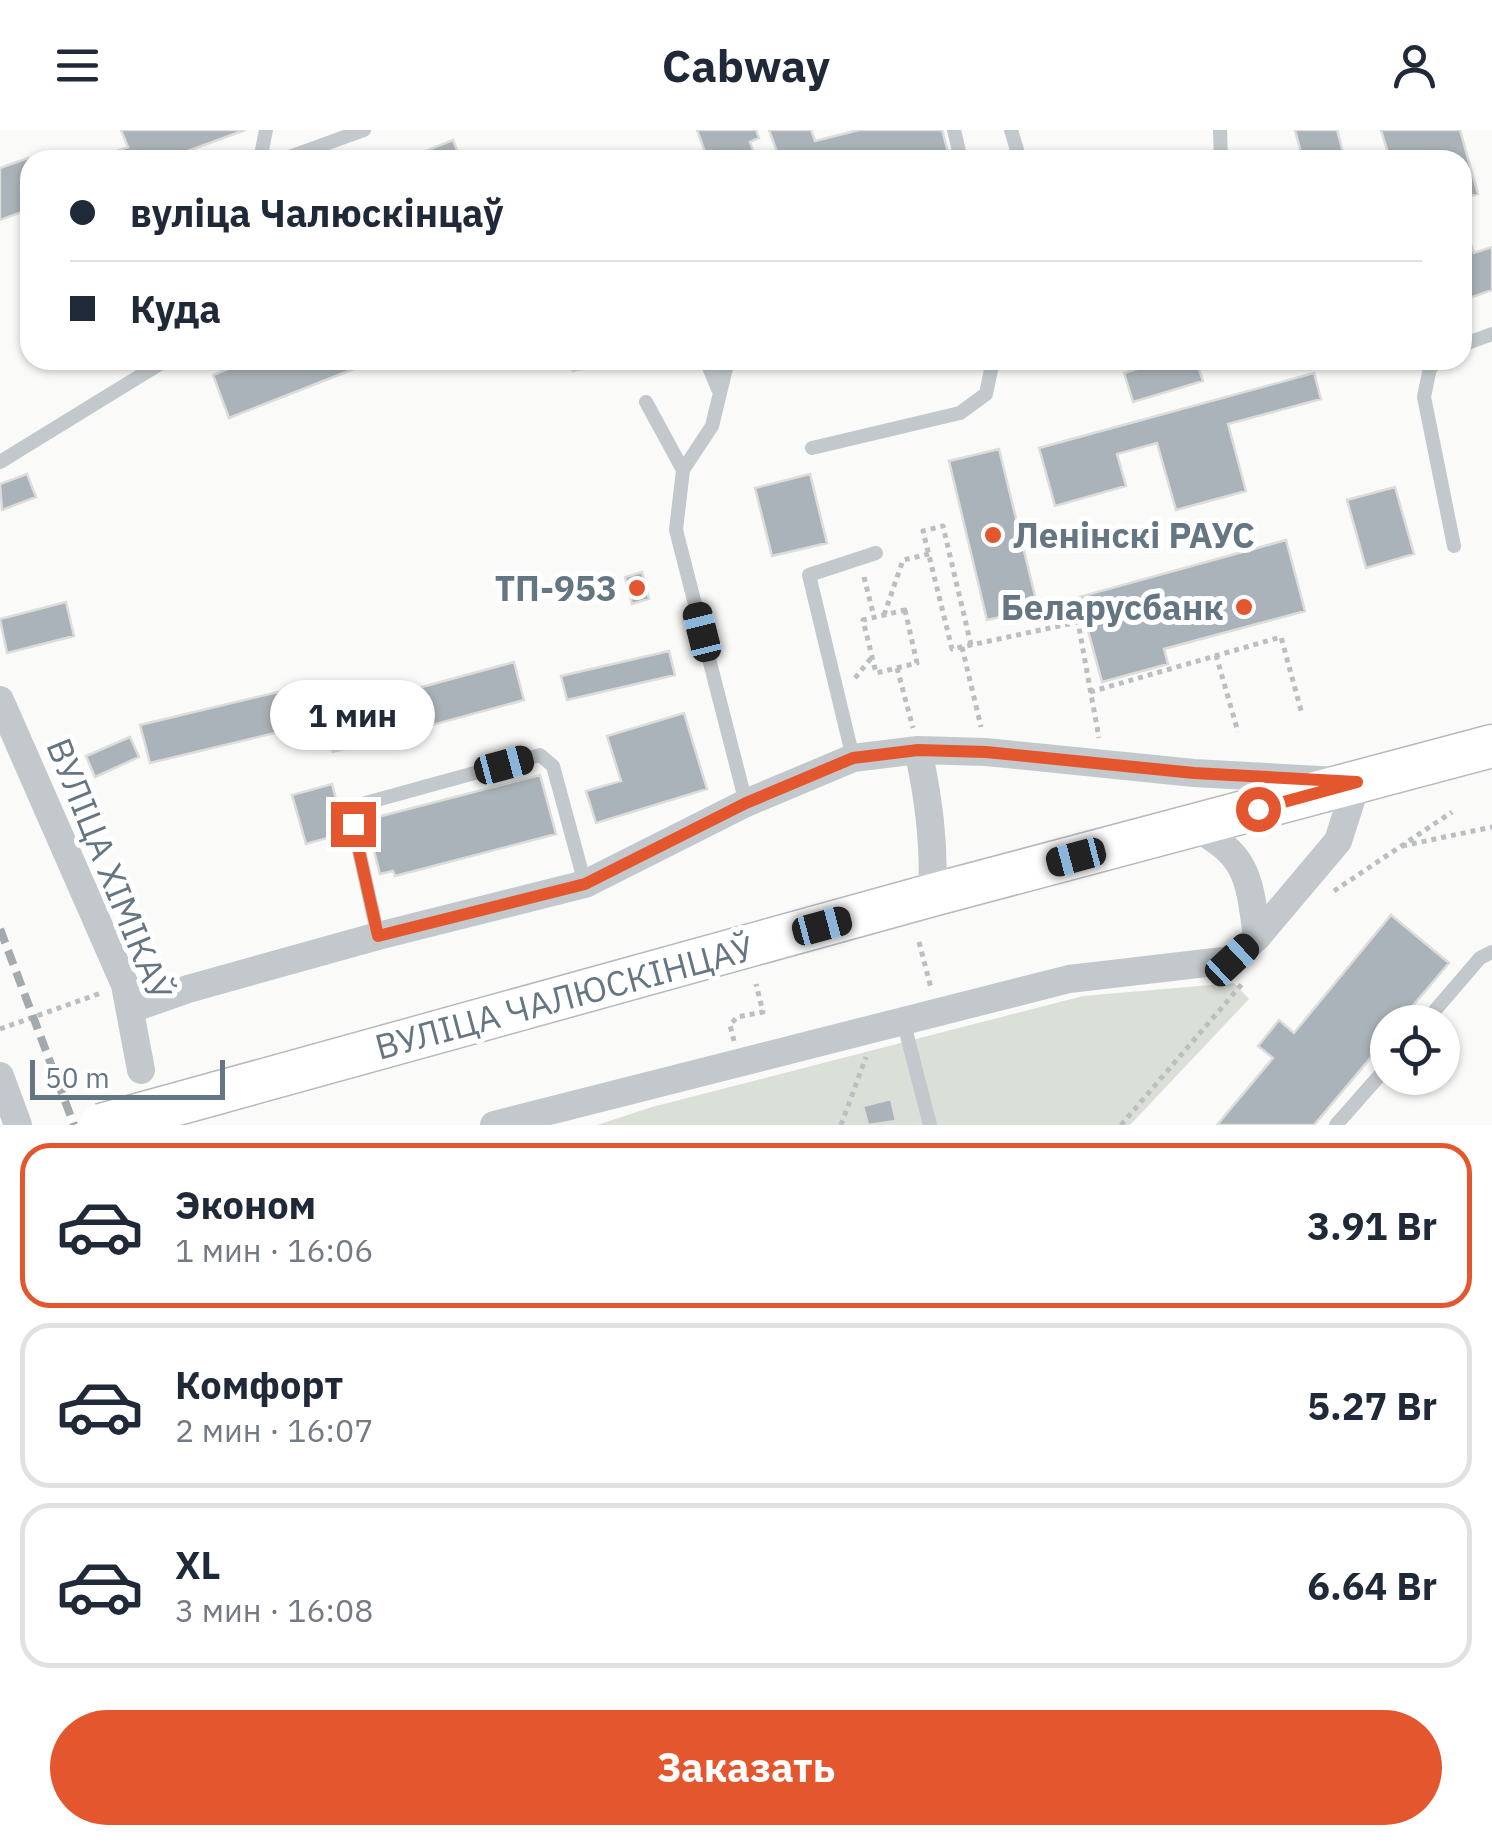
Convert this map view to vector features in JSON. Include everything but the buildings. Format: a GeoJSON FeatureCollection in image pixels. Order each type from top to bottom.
{"type":"FeatureCollection","features":[{"type":"Feature","properties":{"kind":"main road","name":"ВУЛІЦА ЧАЛЮСКІНЦАЎ"},"geometry":{"type":"LineString","coordinates":[[101,1125],[932,895],[1492,746]]}},
{"type":"Feature","properties":{"kind":"street","name":"ВУЛІЦА ХІМІКАЎ"},"geometry":{"type":"LineString","coordinates":[[0,700],[128,997],[142,1070]]}},
{"type":"Feature","properties":{"kind":"street"},"geometry":{"type":"LineString","coordinates":[[918,750],[931,812],[932,895]]}},
{"type":"Feature","properties":{"kind":"street"},"geometry":{"type":"LineString","coordinates":[[128,997],[188,989],[585,884],[746,803],[853,758],[918,750],[986,752],[1104,765],[1357,782],[1338,841],[1258,937],[1232,960],[1068,980],[494,1125]]}},
{"type":"Feature","properties":{"kind":"street"},"geometry":{"type":"LineString","coordinates":[[1192,826],[1220,840],[1238,860],[1248,878],[1258,937]]}},
{"type":"Feature","properties":{"kind":"street"},"geometry":{"type":"LineString","coordinates":[[0,1076],[18,1125]]}},
{"type":"Feature","properties":{"kind":"lane"},"geometry":{"type":"LineString","coordinates":[[308,150],[364,130]]}},
{"type":"Feature","properties":{"kind":"lane"},"geometry":{"type":"LineString","coordinates":[[0,462],[150,370]]}},
{"type":"Feature","properties":{"kind":"lane"},"geometry":{"type":"LineString","coordinates":[[710,370],[719,390]]}},
{"type":"Feature","properties":{"kind":"lane"},"geometry":{"type":"LineString","coordinates":[[725,370],[712,426],[683,470],[676,530],[746,803]]}},
{"type":"Feature","properties":{"kind":"lane"},"geometry":{"type":"LineString","coordinates":[[812,448],[960,412],[986,394],[991,370]]}},
{"type":"Feature","properties":{"kind":"lane"},"geometry":{"type":"LineString","coordinates":[[1430,370],[1424,398],[1454,546]]}},
{"type":"Feature","properties":{"kind":"lane"},"geometry":{"type":"LineString","coordinates":[[646,402],[683,470]]}},
{"type":"Feature","properties":{"kind":"lane"},"geometry":{"type":"LineString","coordinates":[[853,758],[809,576],[876,553]]}},
{"type":"Feature","properties":{"kind":"lane"},"geometry":{"type":"LineString","coordinates":[[378,936],[353,824],[362,804],[540,755],[553,766],[585,884]]}},
{"type":"Feature","properties":{"kind":"lane"},"geometry":{"type":"LineString","coordinates":[[1440,1005],[1480,958],[1492,952]]}},
{"type":"Feature","properties":{"kind":"lane"},"geometry":{"type":"LineString","coordinates":[[890,1023],[930,1125]]}},
{"type":"Feature","properties":{"kind":"lane"},"geometry":{"type":"LineString","coordinates":[[1336,1125],[1370,1086]]}},
{"type":"Feature","properties":{"kind":"path"},"geometry":{"type":"LineString","coordinates":[[971,645],[943,526],[923,531],[952,649],[962,647],[1078,622],[1104,765]]}},
{"type":"Feature","properties":{"kind":"path"},"geometry":{"type":"LineString","coordinates":[[884,615],[904,560],[929,554]]}},
{"type":"Feature","properties":{"kind":"path"},"geometry":{"type":"LineString","coordinates":[[859,558],[874,617]]}},
{"type":"Feature","properties":{"kind":"path"},"geometry":{"type":"LineString","coordinates":[[905,610],[917,663],[876,673],[864,620],[874,617],[905,610]]}},
{"type":"Feature","properties":{"kind":"path"},"geometry":{"type":"LineString","coordinates":[[1090,692],[1281,637],[1302,714]]}},
{"type":"Feature","properties":{"kind":"path"},"geometry":{"type":"LineString","coordinates":[[962,647],[986,752]]}},
{"type":"Feature","properties":{"kind":"path"},"geometry":{"type":"LineString","coordinates":[[1216,654],[1238,732]]}},
{"type":"Feature","properties":{"kind":"path"},"geometry":{"type":"LineString","coordinates":[[897,668],[918,750]]}},
{"type":"Feature","properties":{"kind":"path"},"geometry":{"type":"LineString","coordinates":[[1398,847],[1492,827]]}},
{"type":"Feature","properties":{"kind":"path"},"geometry":{"type":"LineString","coordinates":[[919,942],[932,994]]}},
{"type":"Feature","properties":{"kind":"path"},"geometry":{"type":"LineString","coordinates":[[737,1018],[763,1012],[756,984]]}},
{"type":"Feature","properties":{"kind":"path"},"geometry":{"type":"LineString","coordinates":[[0,1029],[128,997]]}},
{"type":"Feature","properties":{"kind":"path"},"geometry":{"type":"LineString","coordinates":[[841,1125],[890,1023]]}},
{"type":"Feature","properties":{"kind":"shaded area"},"geometry":{"type":"Polygon","coordinates":[[[1234,983],[1249,999],[1130,1125],[597,1125],[652,1107],[1083,996],[1234,983]]]}},
{"type":"Feature","properties":{"kind":"railway"},"geometry":{"type":"LineString","coordinates":[[0,929],[74,1125]]}},
{"type":"Feature","properties":{"kind":"place","name":"Ленінскі РАУС"},"geometry":{"type":"Point","coordinates":[993,535]}},
{"type":"Feature","properties":{"kind":"place","name":"ТП-953"},"geometry":{"type":"Point","coordinates":[637,588]}},
{"type":"Feature","properties":{"kind":"place","name":"Беларусбанк"},"geometry":{"type":"Point","coordinates":[1244,607]}},
{"type":"Feature","properties":{"kind":"route"},"geometry":{"type":"LineString","coordinates":[[353,824],[378,936],[585,884],[746,803],[853,758],[918,750],[986,752],[1194,773],[1357,782],[1258,809]]}}]}
